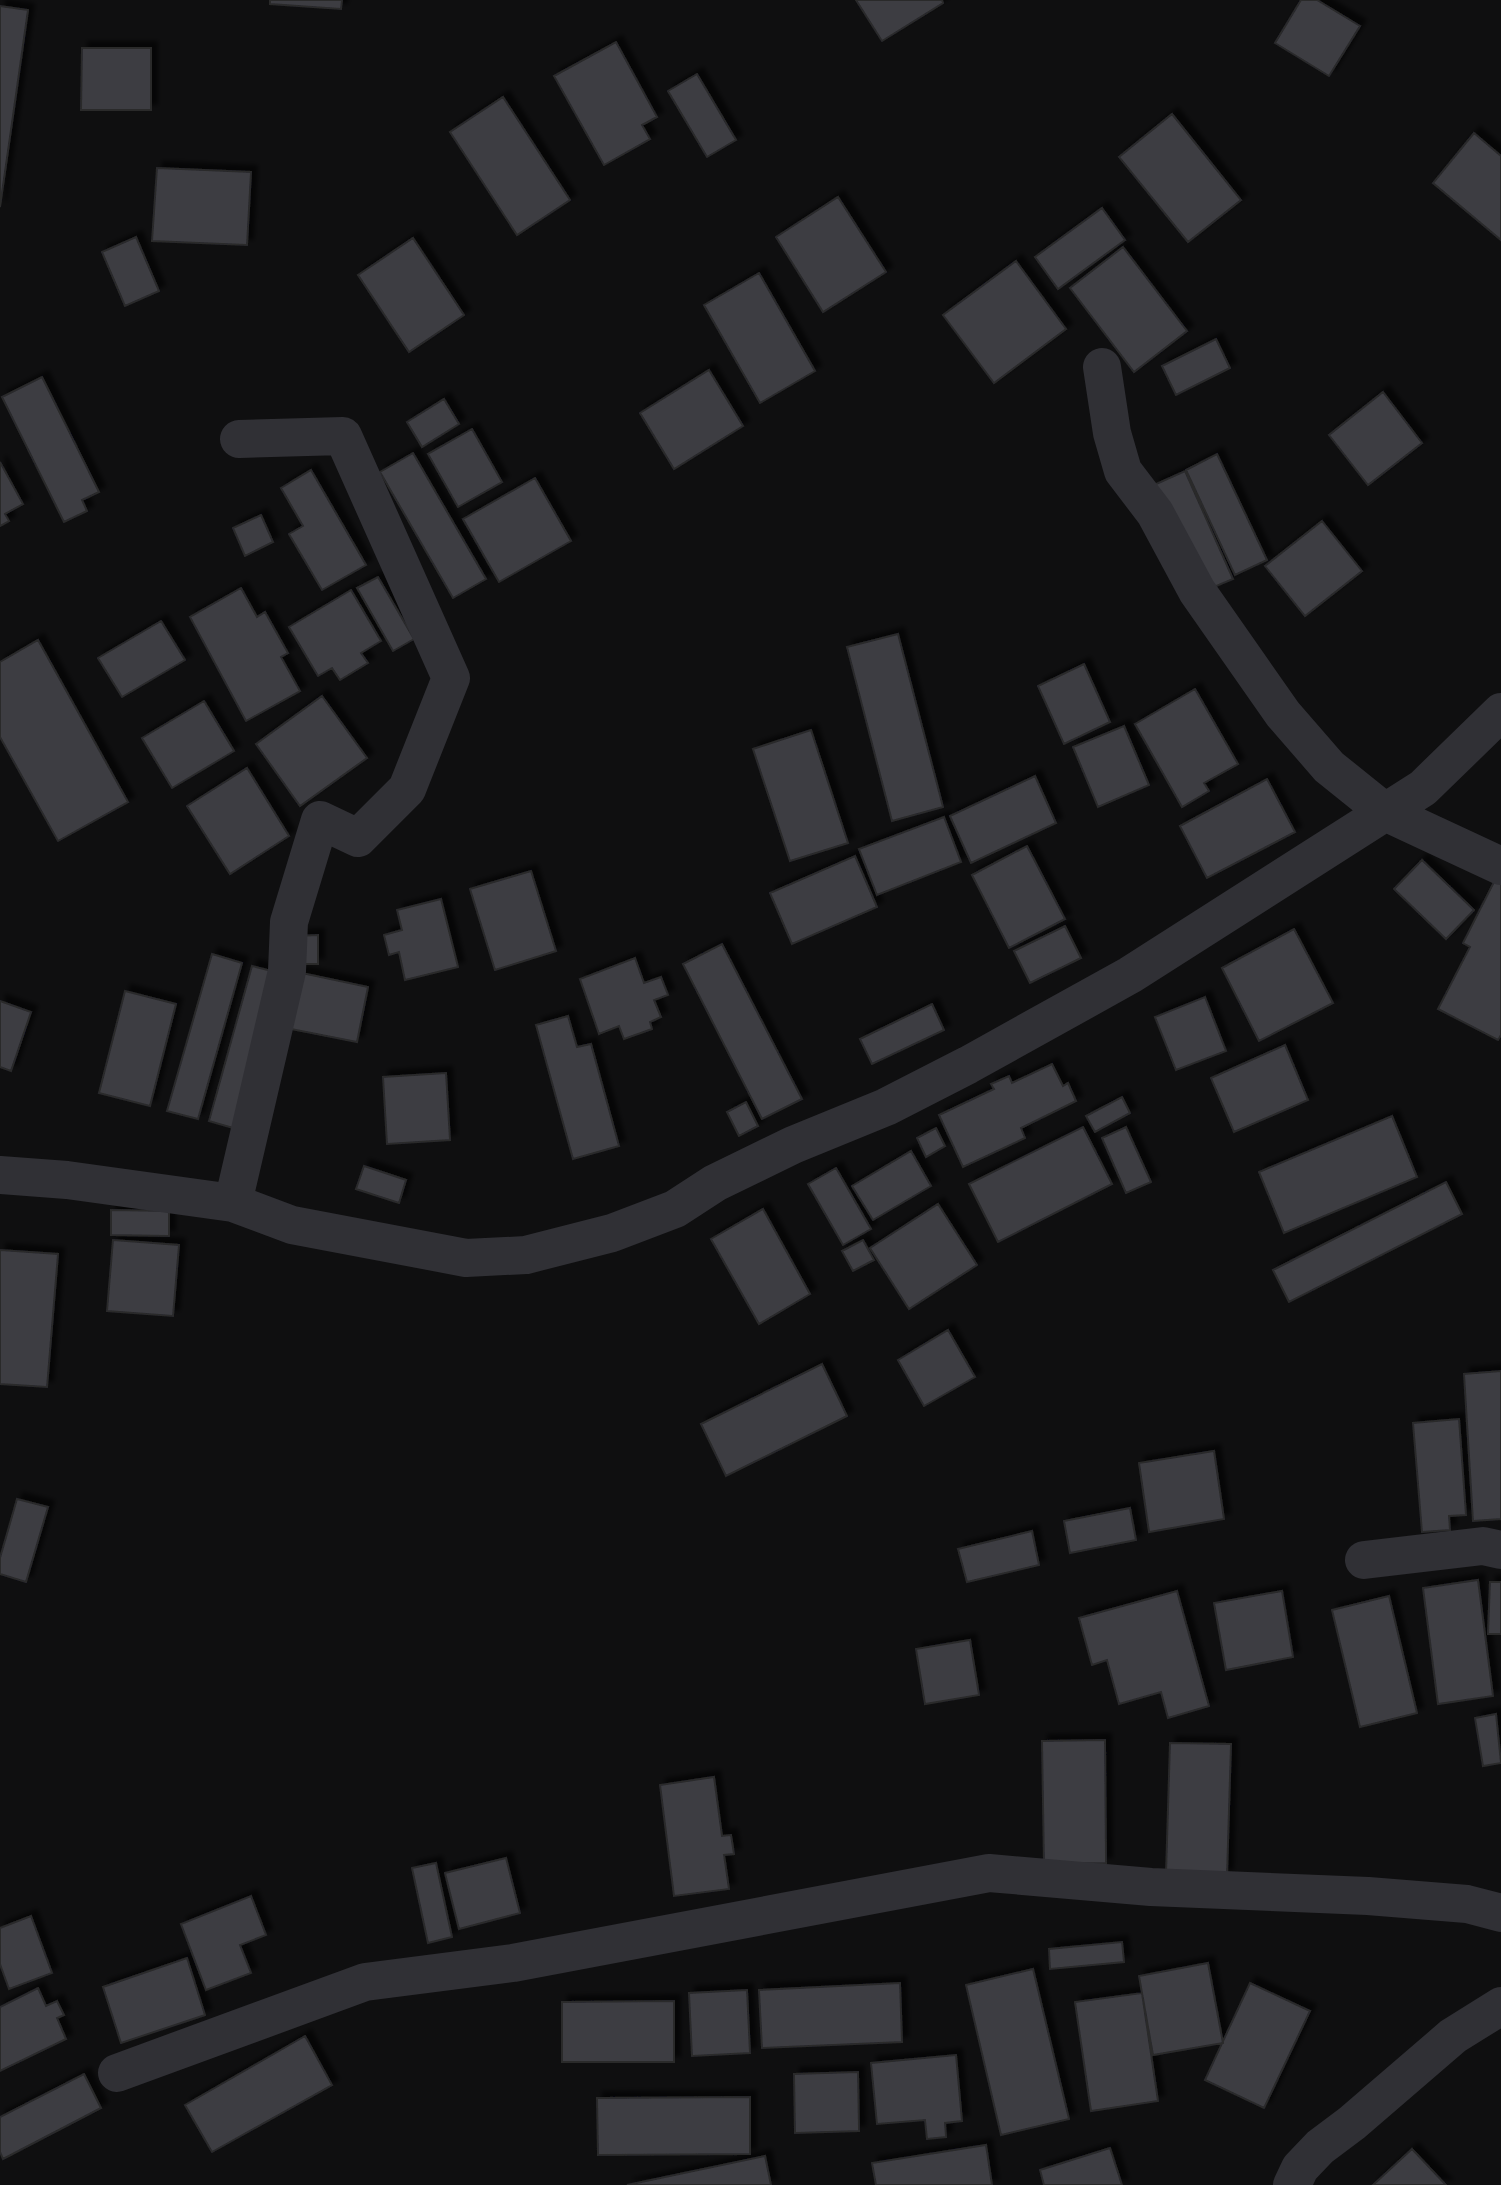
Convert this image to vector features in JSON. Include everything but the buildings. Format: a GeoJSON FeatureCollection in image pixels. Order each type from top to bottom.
{"type":"FeatureCollection","features":[{"type":"Feature","properties":{"kind":"street"},"geometry":{"type":"LineString","coordinates":[[1102,367],[1112,433],[1123,471],[1155,513],[1198,591],[1283,714],[1329,767],[1385,813],[1501,866]]}},
{"type":"Feature","properties":{"kind":"street"},"geometry":{"type":"LineString","coordinates":[[233,1203],[287,971],[289,922],[320,820],[358,838],[407,789],[450,678],[343,436],[239,439]]}},
{"type":"Feature","properties":{"kind":"street"},"geometry":{"type":"LineString","coordinates":[[0,1175],[67,1180],[233,1203],[292,1225],[466,1258],[526,1255],[612,1233],[674,1209],[715,1183],[793,1145],[886,1107],[1130,975],[1423,788],[1501,712]]}},
{"type":"Feature","properties":{"kind":"street"},"geometry":{"type":"LineString","coordinates":[[1364,1560],[1483,1546],[1501,1550]]}},
{"type":"Feature","properties":{"kind":"street"},"geometry":{"type":"LineString","coordinates":[[117,2073],[365,1982],[513,1964],[989,1873],[1152,1887],[1354,1895],[1455,1903],[1501,1913]]}},
{"type":"Feature","properties":{"kind":"street"},"geometry":{"type":"LineString","coordinates":[[1292,2185],[1300,2168],[1320,2147],[1453,2036],[1501,2006]]}}]}
